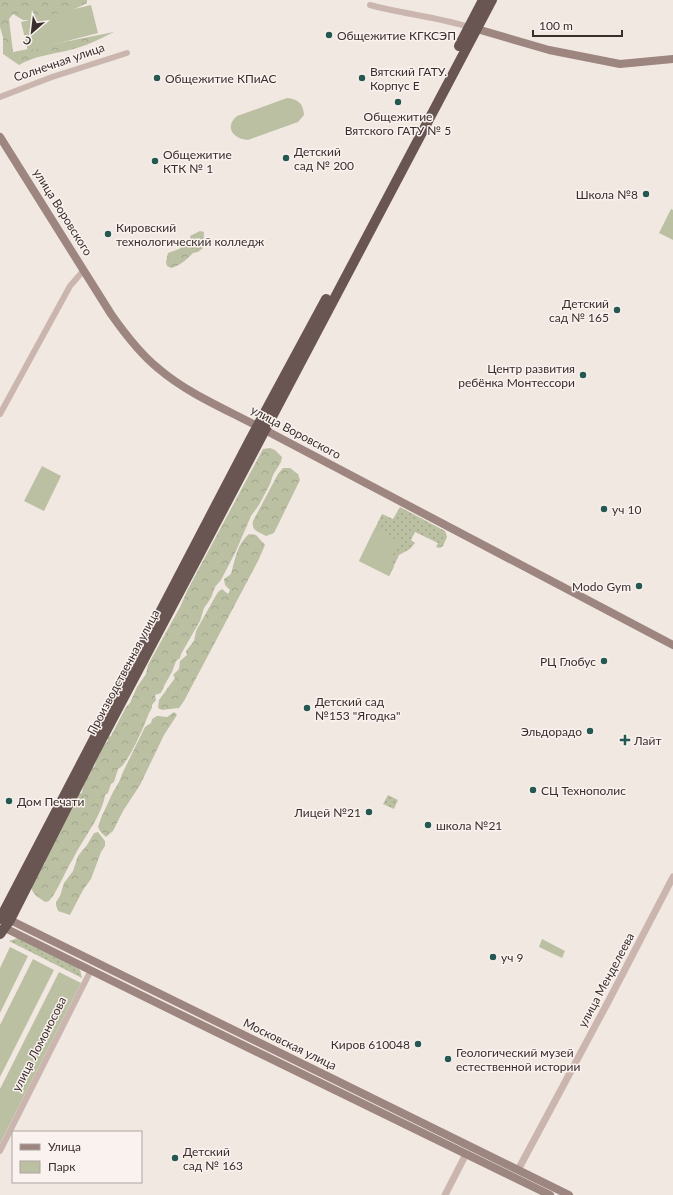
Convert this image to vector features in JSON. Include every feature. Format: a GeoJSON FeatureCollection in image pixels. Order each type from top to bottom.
{"type":"FeatureCollection","features":[{"type":"Feature","properties":{"kind":"highway"},"geometry":{"type":"LineString","coordinates":[[261,428],[440,98],[473,28],[483,0]]}},
{"type":"Feature","properties":{"kind":"highway"},"geometry":{"type":"LineString","coordinates":[[261,428],[336,281],[430,103],[473,28],[492,0]]}},
{"type":"Feature","properties":{"kind":"highway","name":"Производственная улица"},"geometry":{"type":"LineString","coordinates":[[2,923],[261,428]]}},
{"type":"Feature","properties":{"kind":"main road"},"geometry":{"type":"LineString","coordinates":[[473,28],[549,50],[613,63],[620,64],[673,59]]}},
{"type":"Feature","properties":{"kind":"main road","name":"улица Воровского"},"geometry":{"type":"LineString","coordinates":[[0,137],[126,336],[141,353],[159,369],[187,388],[261,428],[673,645]]}},
{"type":"Feature","properties":{"kind":"main road","name":"Московская улица"},"geometry":{"type":"LineString","coordinates":[[2,923],[95,962],[516,1174],[569,1195]]}},
{"type":"Feature","properties":{"kind":"main road","name":"Московская улица"},"geometry":{"type":"LineString","coordinates":[[2,923],[91,970],[468,1150]]}},
{"type":"Feature","properties":{"kind":"main road"},"geometry":{"type":"LineString","coordinates":[[91,970],[95,962]]}},
{"type":"Feature","properties":{"kind":"main road","name":"Московская улица"},"geometry":{"type":"LineString","coordinates":[[516,1174],[550,1195]]}},
{"type":"Feature","properties":{"kind":"street"},"geometry":{"type":"LineString","coordinates":[[370,5],[435,18],[473,28]]}},
{"type":"Feature","properties":{"kind":"street","name":"Солнечная улица"},"geometry":{"type":"LineString","coordinates":[[0,97],[52,77],[127,52]]}},
{"type":"Feature","properties":{"kind":"street"},"geometry":{"type":"LineString","coordinates":[[0,414],[70,286],[84,270]]}},
{"type":"Feature","properties":{"kind":"street","name":"улица Менделеева"},"geometry":{"type":"LineString","coordinates":[[516,1174],[673,877]]}},
{"type":"Feature","properties":{"kind":"street","name":"улица Ломоносова"},"geometry":{"type":"LineString","coordinates":[[0,1151],[91,970]]}},
{"type":"Feature","properties":{"kind":"street"},"geometry":{"type":"LineString","coordinates":[[445,1195],[468,1150]]}},
{"type":"Feature","properties":{"kind":"green space"},"geometry":{"type":"Polygon","coordinates":[[[0,0],[87,0],[87,3],[52,20],[23,20],[13,14],[9,19],[13,52],[114,32],[82,46],[37,57],[19,65],[3,54],[3,37],[0,27],[0,0]]]}},
{"type":"Feature","properties":{"kind":"green space"},"geometry":{"type":"Polygon","coordinates":[[[91,5],[98,33],[28,51],[21,22],[91,5]]]}},
{"type":"Feature","properties":{"kind":"green space"},"geometry":{"type":"Polygon","coordinates":[[[287,98],[294,99],[299,102],[302,107],[304,115],[298,122],[248,140],[234,135],[232,132],[231,124],[237,116],[287,98]]]}},
{"type":"Feature","properties":{"kind":"green space"},"geometry":{"type":"Polygon","coordinates":[[[671,209],[673,210],[673,240],[659,233],[671,209]]]}},
{"type":"Feature","properties":{"kind":"green space"},"geometry":{"type":"Polygon","coordinates":[[[200,231],[204,232],[203,248],[198,252],[193,253],[177,266],[171,268],[167,266],[166,262],[168,253],[179,249],[186,243],[190,243],[190,236],[200,231]]]}},
{"type":"Feature","properties":{"kind":"green space"},"geometry":{"type":"Polygon","coordinates":[[[270,448],[275,450],[282,457],[281,462],[273,475],[259,505],[251,516],[236,551],[221,580],[215,587],[211,598],[204,608],[200,621],[180,658],[176,661],[161,693],[155,695],[156,700],[152,705],[136,744],[122,766],[118,769],[114,782],[111,784],[108,793],[105,795],[101,810],[53,896],[49,901],[45,902],[34,894],[30,882],[45,863],[45,857],[74,802],[78,803],[79,800],[77,794],[82,793],[87,778],[95,766],[103,746],[108,741],[108,737],[111,736],[126,707],[130,703],[137,687],[146,674],[148,665],[263,449],[270,448]]]}},
{"type":"Feature","properties":{"kind":"green space"},"geometry":{"type":"Polygon","coordinates":[[[42,466],[61,476],[44,511],[24,501],[42,466]]]}},
{"type":"Feature","properties":{"kind":"green space"},"geometry":{"type":"Polygon","coordinates":[[[283,468],[290,468],[298,474],[300,480],[274,533],[266,536],[254,529],[253,521],[278,474],[283,468]]]}},
{"type":"Feature","properties":{"kind":"green space"},"geometry":{"type":"Polygon","coordinates":[[[400,507],[445,531],[447,537],[443,546],[440,548],[436,547],[438,543],[415,532],[411,540],[415,543],[410,549],[399,555],[389,576],[359,561],[382,514],[393,519],[400,507]]]}},
{"type":"Feature","properties":{"kind":"green space"},"geometry":{"type":"Polygon","coordinates":[[[375,528],[400,542],[388,563],[394,567],[389,576],[359,561],[375,528]]]}},
{"type":"Feature","properties":{"kind":"green space"},"geometry":{"type":"Polygon","coordinates":[[[249,534],[256,535],[265,545],[259,559],[184,701],[179,708],[162,710],[158,708],[159,700],[175,678],[173,675],[179,669],[180,661],[187,655],[186,651],[194,641],[196,631],[218,592],[222,589],[228,594],[230,590],[225,585],[224,579],[231,574],[239,547],[249,534]]]}},
{"type":"Feature","properties":{"kind":"green space"},"geometry":{"type":"Polygon","coordinates":[[[174,712],[177,715],[164,735],[140,785],[123,811],[113,831],[106,837],[98,827],[101,818],[145,727],[157,716],[167,717],[174,712]]]}},
{"type":"Feature","properties":{"kind":"green space"},"geometry":{"type":"Polygon","coordinates":[[[388,795],[398,800],[394,809],[383,804],[388,795]]]}},
{"type":"Feature","properties":{"kind":"green space"},"geometry":{"type":"Polygon","coordinates":[[[98,832],[105,841],[105,846],[101,852],[91,879],[83,890],[70,915],[58,911],[56,902],[60,896],[64,883],[73,871],[78,856],[94,833],[98,832]]]}},
{"type":"Feature","properties":{"kind":"green space"},"geometry":{"type":"Polygon","coordinates":[[[18,938],[77,967],[80,970],[82,978],[9,941],[18,938]]]}},
{"type":"Feature","properties":{"kind":"green space"},"geometry":{"type":"Polygon","coordinates":[[[542,939],[565,951],[562,958],[539,947],[542,939]]]}},
{"type":"Feature","properties":{"kind":"green space"},"geometry":{"type":"Polygon","coordinates":[[[10,947],[28,956],[0,1013],[0,968],[10,947]]]}},
{"type":"Feature","properties":{"kind":"green space"},"geometry":{"type":"Polygon","coordinates":[[[33,959],[54,970],[0,1077],[0,1025],[33,959]]]}},
{"type":"Feature","properties":{"kind":"green space"},"geometry":{"type":"Polygon","coordinates":[[[59,972],[81,983],[0,1144],[0,1089],[59,972]]]}},
{"type":"Feature","properties":{"kind":"place","name":"Общежитие КГКСЭП"},"geometry":{"type":"Point","coordinates":[329,35]}},
{"type":"Feature","properties":{"kind":"place","name":"Общежитие КПиАС"},"geometry":{"type":"Point","coordinates":[157,78]}},
{"type":"Feature","properties":{"kind":"place","name":"Вятский ГАТУ. Корпус Е"},"geometry":{"type":"Point","coordinates":[362,78]}},
{"type":"Feature","properties":{"kind":"place","name":"Общежитие Вятского ГАТУ № 5"},"geometry":{"type":"Point","coordinates":[398,102]}},
{"type":"Feature","properties":{"kind":"place","name":"Детский сад № 200"},"geometry":{"type":"Point","coordinates":[286,158]}},
{"type":"Feature","properties":{"kind":"place","name":"Общежитие КТК № 1"},"geometry":{"type":"Point","coordinates":[155,161]}},
{"type":"Feature","properties":{"kind":"place","name":"Школа №8"},"geometry":{"type":"Point","coordinates":[646,194]}},
{"type":"Feature","properties":{"kind":"place","name":"Кировский технологический колледж"},"geometry":{"type":"Point","coordinates":[108,234]}},
{"type":"Feature","properties":{"kind":"place","name":"Детский сад № 165"},"geometry":{"type":"Point","coordinates":[617,310]}},
{"type":"Feature","properties":{"kind":"place","name":"Центр развития ребёнка Монтессори"},"geometry":{"type":"Point","coordinates":[583,375]}},
{"type":"Feature","properties":{"kind":"place","name":"уч 10"},"geometry":{"type":"Point","coordinates":[604,509]}},
{"type":"Feature","properties":{"kind":"place","name":"Modo Gym"},"geometry":{"type":"Point","coordinates":[639,586]}},
{"type":"Feature","properties":{"kind":"place","name":"РЦ Глобус"},"geometry":{"type":"Point","coordinates":[604,661]}},
{"type":"Feature","properties":{"kind":"place","name":"Детский сад №153 \"Ягодка\""},"geometry":{"type":"Point","coordinates":[307,708]}},
{"type":"Feature","properties":{"kind":"place","name":"Эльдорадо"},"geometry":{"type":"Point","coordinates":[590,731]}},
{"type":"Feature","properties":{"kind":"place","name":"Лайт"},"geometry":{"type":"Point","coordinates":[625,740]}},
{"type":"Feature","properties":{"kind":"place","name":"СЦ Технополис"},"geometry":{"type":"Point","coordinates":[533,790]}},
{"type":"Feature","properties":{"kind":"place","name":"Дом Печати"},"geometry":{"type":"Point","coordinates":[9,801]}},
{"type":"Feature","properties":{"kind":"place","name":"Лицей №21"},"geometry":{"type":"Point","coordinates":[369,812]}},
{"type":"Feature","properties":{"kind":"place","name":"школа №21"},"geometry":{"type":"Point","coordinates":[428,825]}},
{"type":"Feature","properties":{"kind":"place","name":"уч 9"},"geometry":{"type":"Point","coordinates":[493,957]}},
{"type":"Feature","properties":{"kind":"place","name":"Киров 610048"},"geometry":{"type":"Point","coordinates":[418,1044]}},
{"type":"Feature","properties":{"kind":"place","name":"Геологический музей естественной истории"},"geometry":{"type":"Point","coordinates":[448,1059]}},
{"type":"Feature","properties":{"kind":"place","name":"Детский сад № 163"},"geometry":{"type":"Point","coordinates":[175,1158]}}]}
